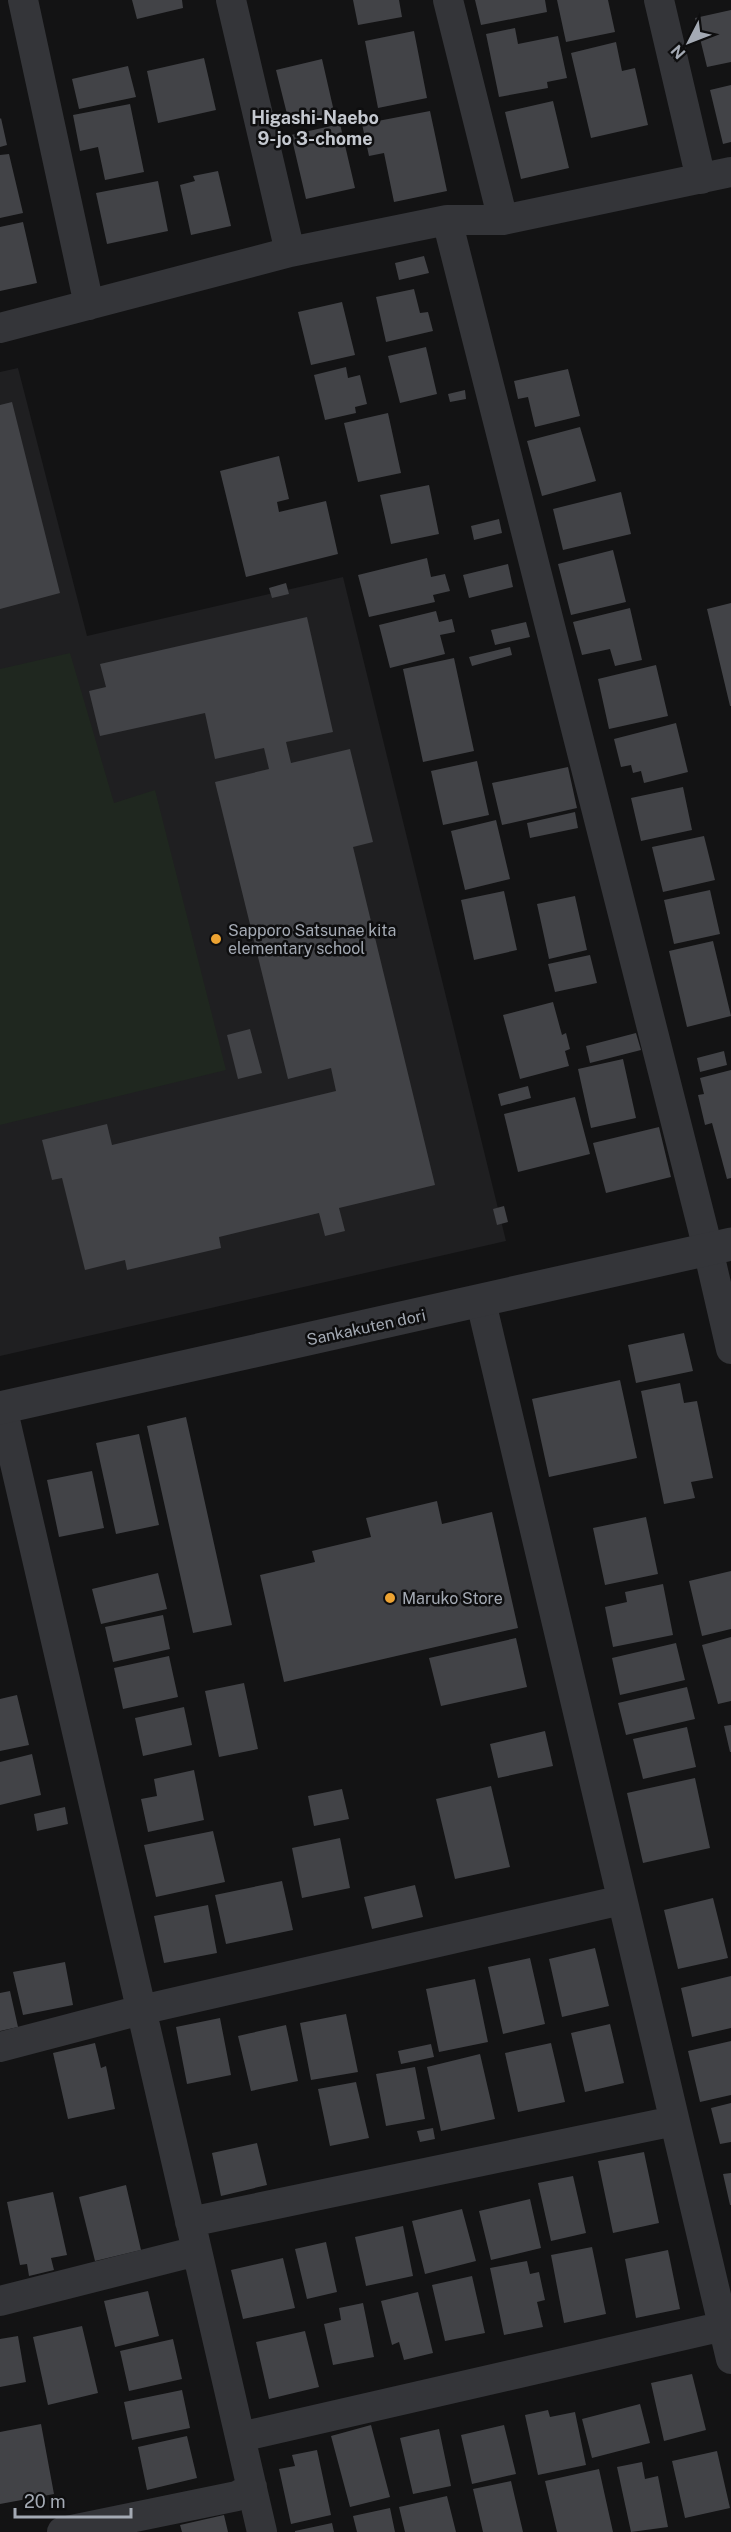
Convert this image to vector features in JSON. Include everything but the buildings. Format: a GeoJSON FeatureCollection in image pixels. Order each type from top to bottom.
{"type":"FeatureCollection","features":[{"type":"Feature","properties":{"kind":"street"},"geometry":{"type":"LineString","coordinates":[[23,0],[89,305]]}},
{"type":"Feature","properties":{"kind":"street"},"geometry":{"type":"LineString","coordinates":[[231,0],[290,252]]}},
{"type":"Feature","properties":{"kind":"street"},"geometry":{"type":"LineString","coordinates":[[448,0],[503,220]]}},
{"type":"Feature","properties":{"kind":"street"},"geometry":{"type":"LineString","coordinates":[[659,0],[701,179]]}},
{"type":"Feature","properties":{"kind":"street"},"geometry":{"type":"LineString","coordinates":[[0,328],[290,252],[447,220],[503,220],[731,172]]}},
{"type":"Feature","properties":{"kind":"street"},"geometry":{"type":"LineString","coordinates":[[447,220],[720,1246],[731,1349]]}},
{"type":"Feature","properties":{"kind":"street","name":"Sankakuten dori"},"geometry":{"type":"LineString","coordinates":[[1,1408],[481,1302],[720,1246]]}},
{"type":"Feature","properties":{"kind":"street"},"geometry":{"type":"LineString","coordinates":[[481,1302],[731,2359]]}},
{"type":"Feature","properties":{"kind":"street"},"geometry":{"type":"LineString","coordinates":[[1,1408],[262,2532]]}},
{"type":"Feature","properties":{"kind":"street"},"geometry":{"type":"LineString","coordinates":[[0,2047],[141,2010],[622,1900]]}},
{"type":"Feature","properties":{"kind":"street"},"geometry":{"type":"LineString","coordinates":[[190,2222],[674,2121]]}},
{"type":"Feature","properties":{"kind":"street"},"geometry":{"type":"LineString","coordinates":[[0,2301],[197,2251]]}},
{"type":"Feature","properties":{"kind":"street"},"geometry":{"type":"LineString","coordinates":[[240,2437],[724,2326]]}},
{"type":"Feature","properties":{"kind":"street"},"geometry":{"type":"LineString","coordinates":[[62,2532],[237,2496],[252,2487]]}},
{"type":"Feature","properties":{"kind":"shaded area","name":"Sapporo Satsunae kita elementary school"},"geometry":{"type":"Polygon","coordinates":[[[18,368],[87,636],[343,577],[506,1241],[0,1356],[0,372],[18,368]]]}},
{"type":"Feature","properties":{"kind":"shaded area"},"geometry":{"type":"Polygon","coordinates":[[[70,653],[114,803],[155,790],[226,1070],[0,1125],[0,669],[70,653]]]}},
{"type":"Feature","properties":{"kind":"place","name":"Sapporo Satsunae kita elementary school"},"geometry":{"type":"Point","coordinates":[216,939]}},
{"type":"Feature","properties":{"kind":"place","name":"Maruko Store"},"geometry":{"type":"Point","coordinates":[390,1598]}},
{"type":"Feature","properties":{"kind":"district","name":"Higashi-Naebo 9-jo 3-chome"},"geometry":{"type":"Point","coordinates":[315,128]}}]}
